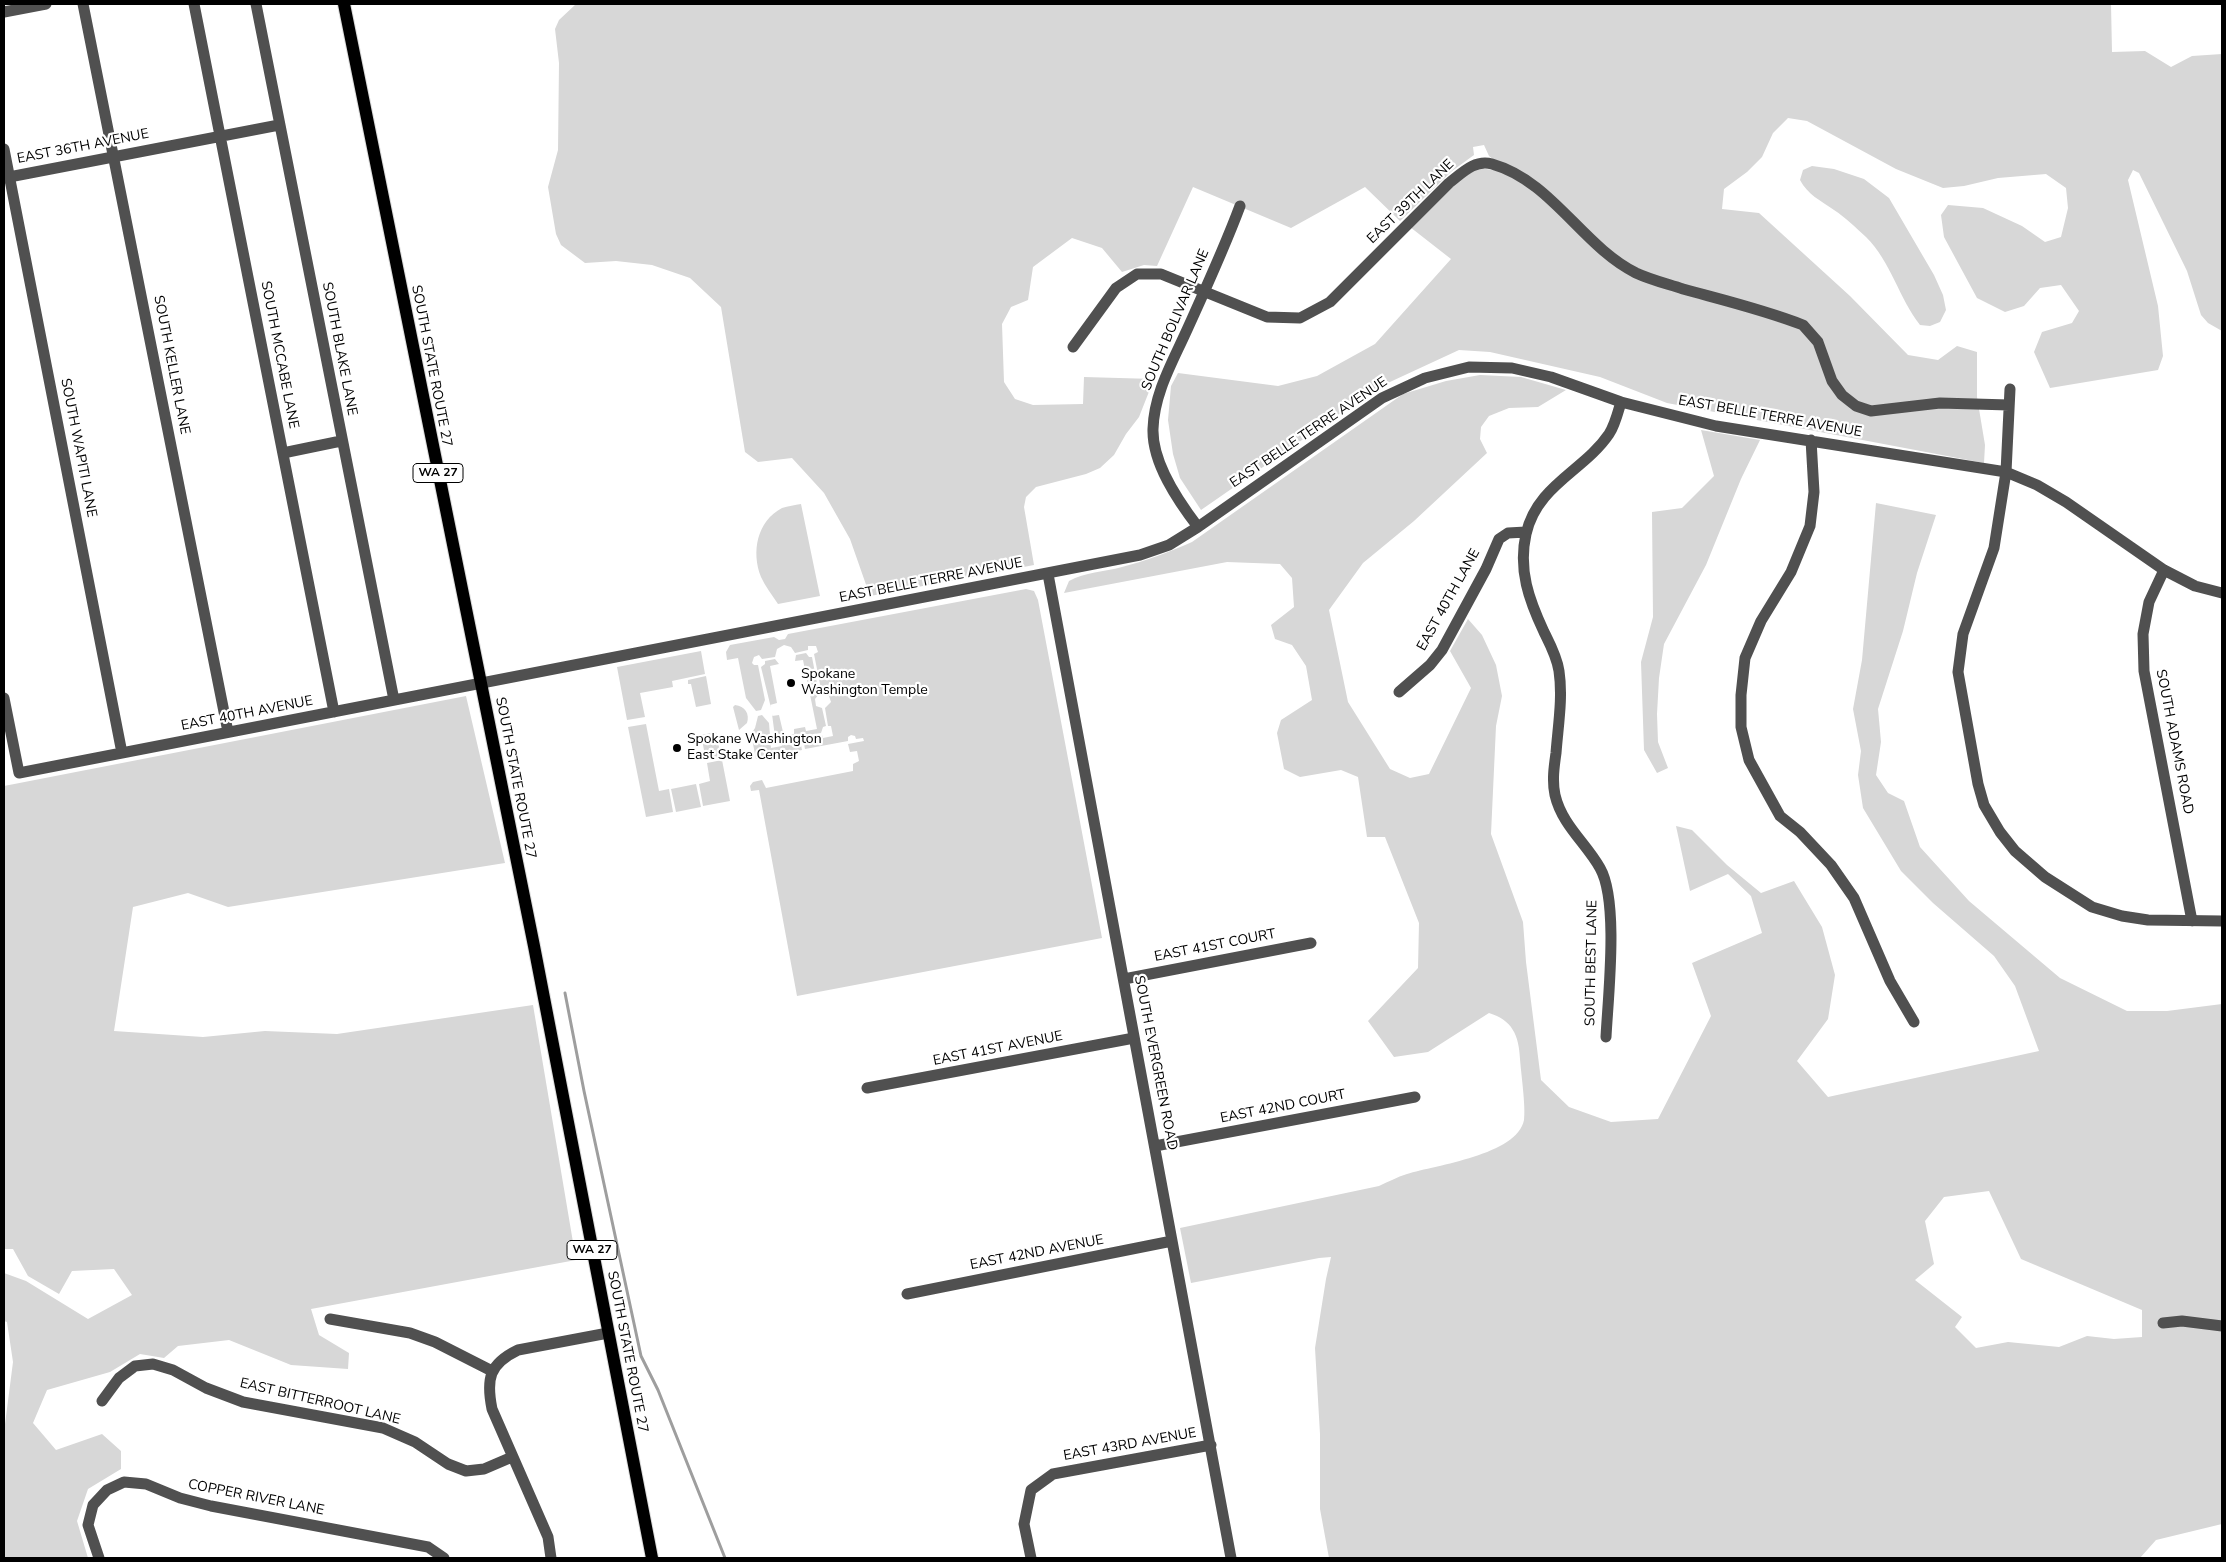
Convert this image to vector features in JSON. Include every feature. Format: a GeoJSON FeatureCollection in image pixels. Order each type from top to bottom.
{"type":"FeatureCollection","features":[{"type":"Feature","properties":{"kind":"main road","name":"SOUTH STATE ROUTE 27"},"geometry":{"type":"LineString","coordinates":[[344,4],[481,683],[652,1558]]}},
{"type":"Feature","properties":{"kind":"street"},"geometry":{"type":"LineString","coordinates":[[4,12],[46,4]]}},
{"type":"Feature","properties":{"kind":"street","name":"SOUTH KELLER LANE"},"geometry":{"type":"LineString","coordinates":[[83,4],[115,156],[228,732]]}},
{"type":"Feature","properties":{"kind":"street","name":"SOUTH MCCABE LANE"},"geometry":{"type":"LineString","coordinates":[[194,4],[334,712]]}},
{"type":"Feature","properties":{"kind":"street","name":"SOUTH BLAKE LANE"},"geometry":{"type":"LineString","coordinates":[[256,4],[394,700]]}},
{"type":"Feature","properties":{"kind":"street","name":"EAST 36TH AVENUE"},"geometry":{"type":"LineString","coordinates":[[7,177],[279,125]]}},
{"type":"Feature","properties":{"kind":"street","name":"SOUTH WAPITI LANE"},"geometry":{"type":"LineString","coordinates":[[4,149],[7,177],[122,753]]}},
{"type":"Feature","properties":{"kind":"street","name":"EAST 39TH LANE"},"geometry":{"type":"LineString","coordinates":[[1073,347],[1116,288],[1138,274],[1161,274],[1267,317],[1300,318],[1330,302],[1449,183],[1466,169],[1483,162],[1494,165],[1529,182],[1545,194],[1593,243],[1637,273],[1803,325],[1818,342],[1832,381],[1842,395],[1856,406],[1871,412],[1940,404],[2009,405]]}},
{"type":"Feature","properties":{"kind":"street","name":"SOUTH BOLIVAR LANE"},"geometry":{"type":"LineString","coordinates":[[1198,527],[1181,506],[1160,468],[1153,430],[1159,392],[1240,206]]}},
{"type":"Feature","properties":{"kind":"street","name":"EAST BELLE TERRE AVENUE"},"geometry":{"type":"LineString","coordinates":[[481,683],[1140,555],[1169,544],[1198,527],[1382,398],[1425,378],[1469,367],[1512,368],[1551,377],[1621,402],[1716,426],[2006,472],[2037,485],[2066,502],[2164,570],[2195,586],[2222,593]]}},
{"type":"Feature","properties":{"kind":"street"},"geometry":{"type":"LineString","coordinates":[[2010,388],[2006,472],[1994,548],[1963,634],[1958,672],[1978,784],[1984,805],[2000,832],[2015,851],[2045,877],[2092,907],[2122,916],[2148,920],[2222,921]]}},
{"type":"Feature","properties":{"kind":"street"},"geometry":{"type":"LineString","coordinates":[[1526,532],[1538,504],[1558,481],[1589,457],[1610,433],[1621,402]]}},
{"type":"Feature","properties":{"kind":"street"},"geometry":{"type":"LineString","coordinates":[[1811,440],[1814,492],[1810,526],[1791,572],[1761,621],[1745,658],[1741,695],[1741,727],[1749,760],[1780,816],[1806,838],[1831,866],[1854,898],[1890,981],[1914,1022]]}},
{"type":"Feature","properties":{"kind":"street"},"geometry":{"type":"LineString","coordinates":[[283,453],[342,441]]}},
{"type":"Feature","properties":{"kind":"street","name":"EAST 40TH LANE"},"geometry":{"type":"LineString","coordinates":[[1399,692],[1430,665],[1442,650],[1500,539],[1508,533],[1526,532]]}},
{"type":"Feature","properties":{"kind":"street","name":"SOUTH BEST LANE"},"geometry":{"type":"LineString","coordinates":[[1526,532],[1523,557],[1525,583],[1529,600],[1559,669],[1561,699],[1553,779],[1560,814],[1600,868],[1607,885],[1610,908],[1606,1037]]}},
{"type":"Feature","properties":{"kind":"street","name":"SOUTH ADAMS ROAD"},"geometry":{"type":"LineString","coordinates":[[2164,570],[2149,602],[2143,634],[2144,670],[2192,921]]}},
{"type":"Feature","properties":{"kind":"street","name":"SOUTH EVERGREEN ROAD"},"geometry":{"type":"LineString","coordinates":[[1048,574],[1231,1558]]}},
{"type":"Feature","properties":{"kind":"street","name":"EAST 40TH AVENUE"},"geometry":{"type":"LineString","coordinates":[[4,698],[19,774],[481,683]]}},
{"type":"Feature","properties":{"kind":"street","name":"EAST 41ST COURT"},"geometry":{"type":"LineString","coordinates":[[1124,979],[1311,943]]}},
{"type":"Feature","properties":{"kind":"street","name":"EAST 41ST AVENUE"},"geometry":{"type":"LineString","coordinates":[[866,1088],[1134,1038]]}},
{"type":"Feature","properties":{"kind":"street","name":"EAST 42ND COURT"},"geometry":{"type":"LineString","coordinates":[[1155,1146],[1415,1096]]}},
{"type":"Feature","properties":{"kind":"street","name":"EAST 42ND AVENUE"},"geometry":{"type":"LineString","coordinates":[[907,1294],[1172,1241]]}},
{"type":"Feature","properties":{"kind":"street"},"geometry":{"type":"LineString","coordinates":[[330,1319],[410,1333],[435,1342],[492,1371]]}},
{"type":"Feature","properties":{"kind":"street"},"geometry":{"type":"LineString","coordinates":[[2163,1323],[2182,1321],[2222,1326]]}},
{"type":"Feature","properties":{"kind":"street"},"geometry":{"type":"LineString","coordinates":[[551,1558],[548,1536],[492,1409],[488,1388],[492,1371],[506,1355],[518,1350],[608,1333]]}},
{"type":"Feature","properties":{"kind":"street","name":"EAST BITTERROOT LANE"},"geometry":{"type":"LineString","coordinates":[[102,1400],[119,1378],[134,1366],[153,1364],[172,1370],[206,1388],[243,1402],[383,1428],[416,1442],[448,1464],[466,1470],[484,1469],[512,1456]]}},
{"type":"Feature","properties":{"kind":"street","name":"EAST 43RD AVENUE"},"geometry":{"type":"LineString","coordinates":[[1031,1558],[1024,1524],[1031,1490],[1053,1474],[1211,1446]]}},
{"type":"Feature","properties":{"kind":"street","name":"COPPER RIVER LANE"},"geometry":{"type":"LineString","coordinates":[[99,1558],[88,1525],[93,1505],[107,1490],[124,1482],[146,1484],[180,1498],[211,1506],[421,1545],[428,1547],[444,1558]]}},
{"type":"Feature","properties":{"kind":"shaded area"},"geometry":{"type":"Polygon","coordinates":[[[576,4],[2111,4],[2112,52],[2145,51],[2171,67],[2192,56],[2222,54],[2222,331],[2208,323],[2201,315],[2187,271],[2139,173],[2133,170],[2128,180],[2158,306],[2163,356],[2158,370],[2050,388],[2034,352],[2042,332],[2072,323],[2079,311],[2061,285],[2040,288],[2024,306],[2005,312],[1977,298],[1944,237],[1941,215],[1948,205],[1983,208],[2022,226],[2045,242],[2061,237],[2068,208],[2066,188],[2046,174],[1998,178],[1964,186],[1943,188],[1896,169],[1807,121],[1788,118],[1773,133],[1762,157],[1747,172],[1724,189],[1722,209],[1759,213],[1850,296],[1908,355],[1938,360],[1957,346],[1977,352],[1977,397],[1985,445],[1984,463],[1667,403],[1600,377],[1490,352],[1459,350],[1377,388],[1201,510],[1180,478],[1173,454],[1168,420],[1171,386],[1178,373],[1278,386],[1317,376],[1375,344],[1451,259],[1410,227],[1466,173],[1479,168],[1493,170],[1495,161],[1489,156],[1484,145],[1473,147],[1474,155],[1452,171],[1400,221],[1365,187],[1291,228],[1193,187],[1157,266],[1144,265],[1122,272],[1102,248],[1072,238],[1033,267],[1028,300],[1011,307],[1002,324],[1004,382],[1015,399],[1033,405],[1083,404],[1084,377],[1154,379],[1139,417],[1126,434],[1114,455],[1100,468],[1086,474],[1036,487],[1026,497],[1024,507],[1034,565],[870,596],[850,539],[824,493],[792,458],[758,462],[745,452],[721,307],[690,278],[652,265],[616,261],[585,263],[561,245],[556,234],[548,187],[558,150],[559,63],[555,29],[559,20],[576,4]]]}},
{"type":"Feature","properties":{"kind":"shaded area"},"geometry":{"type":"Polygon","coordinates":[[[1812,166],[1834,169],[1864,179],[1889,198],[1934,275],[1943,295],[1946,310],[1940,322],[1930,326],[1920,325],[1875,247],[1846,219],[1807,190],[1800,180],[1803,170],[1812,166]]]}},
{"type":"Feature","properties":{"kind":"shaded area"},"geometry":{"type":"Polygon","coordinates":[[[1480,375],[1521,377],[1566,390],[1538,407],[1509,408],[1489,416],[1481,427],[1480,439],[1487,453],[1414,521],[1363,563],[1329,610],[1348,702],[1390,769],[1410,778],[1429,774],[1471,688],[1450,651],[1468,619],[1482,635],[1496,665],[1502,696],[1496,726],[1491,834],[1523,922],[1526,962],[1541,1080],[1569,1107],[1611,1122],[1658,1119],[1711,1016],[1692,963],[1762,933],[1751,896],[1728,874],[1690,891],[1676,826],[1692,830],[1727,865],[1761,893],[1794,881],[1822,927],[1835,975],[1828,1019],[1797,1061],[1828,1097],[2039,1051],[2015,986],[1994,956],[1933,903],[1901,871],[1863,808],[1858,775],[1861,751],[1853,709],[1862,660],[1876,503],[1936,515],[1917,573],[1903,631],[1878,709],[1881,742],[1876,775],[1888,793],[1904,801],[1920,847],[1969,901],[2060,978],[2127,1011],[2167,1011],[2222,1004],[2222,1524],[2156,1540],[2140,1558],[1329,1558],[1320,1509],[1320,1434],[1315,1348],[1331,1257],[1191,1283],[1180,1228],[1379,1186],[1407,1174],[1474,1157],[1507,1142],[1518,1132],[1524,1120],[1524,1099],[1518,1043],[1509,1024],[1489,1013],[1428,1052],[1394,1057],[1368,1021],[1418,968],[1419,923],[1385,837],[1367,837],[1358,777],[1341,770],[1300,777],[1284,769],[1277,733],[1281,720],[1312,700],[1306,666],[1292,645],[1275,639],[1271,625],[1294,607],[1292,578],[1280,564],[1227,562],[1064,593],[1069,581],[1075,578],[1140,562],[1192,542],[1403,394],[1446,381],[1480,375]],[[1989,1191],[1944,1197],[1925,1221],[1934,1264],[1915,1280],[1962,1317],[1955,1327],[1976,1348],[2008,1342],[2059,1347],[2087,1336],[2114,1339],[2142,1337],[2142,1310],[2021,1259],[1989,1191]]]}},
{"type":"Feature","properties":{"kind":"shaded area"},"geometry":{"type":"Polygon","coordinates":[[[1701,430],[1760,440],[1741,479],[1706,565],[1664,644],[1659,678],[1657,714],[1658,742],[1668,768],[1657,773],[1644,750],[1641,662],[1653,617],[1652,512],[1682,508],[1714,476],[1701,430]]]}},
{"type":"Feature","properties":{"kind":"shaded area"},"geometry":{"type":"Polygon","coordinates":[[[801,504],[820,596],[778,604],[761,577],[757,558],[758,538],[767,521],[774,514],[782,508],[801,504]]]}},
{"type":"Feature","properties":{"kind":"shaded area"},"geometry":{"type":"Polygon","coordinates":[[[1026,589],[1034,591],[1038,600],[1102,938],[797,996],[759,790],[751,791],[750,786],[753,782],[762,780],[766,788],[853,771],[853,764],[859,761],[857,751],[850,752],[848,744],[864,741],[863,738],[856,739],[855,736],[851,735],[848,737],[848,741],[805,749],[803,739],[822,735],[823,738],[833,736],[831,726],[828,726],[825,708],[831,702],[829,696],[822,694],[814,654],[818,652],[816,646],[808,646],[808,650],[795,653],[791,647],[784,645],[777,649],[775,657],[762,659],[759,655],[754,657],[752,663],[758,665],[765,700],[761,710],[756,711],[746,698],[738,658],[727,660],[726,652],[730,645],[774,637],[779,640],[785,639],[788,634],[1026,589]]]}},
{"type":"Feature","properties":{"kind":"shaded area"},"geometry":{"type":"Polygon","coordinates":[[[701,651],[705,674],[672,681],[673,687],[640,693],[645,717],[627,720],[617,667],[701,651]]]}},
{"type":"Feature","properties":{"kind":"shaded area"},"geometry":{"type":"Polygon","coordinates":[[[806,653],[809,657],[812,657],[819,694],[815,699],[816,706],[822,708],[826,726],[823,727],[821,733],[781,740],[775,737],[772,716],[779,715],[784,736],[794,734],[794,729],[805,727],[806,731],[817,729],[803,660],[795,661],[796,655],[806,653]]]}},
{"type":"Feature","properties":{"kind":"shaded area"},"geometry":{"type":"Polygon","coordinates":[[[775,659],[779,664],[770,666],[777,703],[770,705],[761,667],[765,664],[765,661],[775,659]]]}},
{"type":"Feature","properties":{"kind":"shaded area"},"geometry":{"type":"Polygon","coordinates":[[[706,676],[711,704],[696,707],[691,684],[688,684],[688,680],[706,676]]]}},
{"type":"Feature","properties":{"kind":"shaded area"},"geometry":{"type":"Polygon","coordinates":[[[466,696],[505,863],[228,907],[188,893],[133,907],[114,1031],[203,1037],[265,1031],[337,1034],[533,1005],[576,1260],[311,1309],[319,1335],[349,1353],[348,1369],[291,1365],[229,1340],[178,1346],[164,1358],[140,1354],[110,1372],[47,1390],[33,1423],[56,1450],[102,1434],[121,1451],[121,1469],[88,1489],[77,1521],[88,1558],[4,1558],[4,1432],[13,1362],[7,1322],[4,1321],[4,1273],[26,1281],[88,1319],[132,1295],[114,1269],[72,1271],[59,1294],[28,1276],[13,1249],[4,1249],[4,786],[466,696]]]}},
{"type":"Feature","properties":{"kind":"shaded area"},"geometry":{"type":"Polygon","coordinates":[[[735,705],[744,709],[748,717],[747,723],[739,730],[733,707],[735,705]]]}},
{"type":"Feature","properties":{"kind":"shaded area"},"geometry":{"type":"Polygon","coordinates":[[[762,715],[769,723],[771,748],[782,746],[781,743],[800,740],[802,750],[756,759],[751,734],[755,728],[758,716],[762,715]]]}},
{"type":"Feature","properties":{"kind":"shaded area"},"geometry":{"type":"Polygon","coordinates":[[[646,724],[659,791],[669,789],[673,812],[646,817],[628,727],[646,724]]]}},
{"type":"Feature","properties":{"kind":"shaded area"},"geometry":{"type":"Polygon","coordinates":[[[716,732],[721,757],[706,760],[701,735],[716,732]]]}},
{"type":"Feature","properties":{"kind":"shaded area"},"geometry":{"type":"Polygon","coordinates":[[[722,760],[730,801],[703,806],[699,784],[710,781],[707,763],[722,760]]]}},
{"type":"Feature","properties":{"kind":"shaded area"},"geometry":{"type":"Polygon","coordinates":[[[696,784],[701,807],[676,812],[671,789],[696,784]]]}},
{"type":"Feature","properties":{"kind":"waterway"},"geometry":{"type":"LineString","coordinates":[[565,993],[641,1356],[658,1390],[725,1558]]}},
{"type":"Feature","properties":{"kind":"place","name":"Spokane Washington Temple"},"geometry":{"type":"Point","coordinates":[791,683]}},
{"type":"Feature","properties":{"kind":"place","name":"Spokane Washington East Stake Center"},"geometry":{"type":"Point","coordinates":[677,748]}}]}
